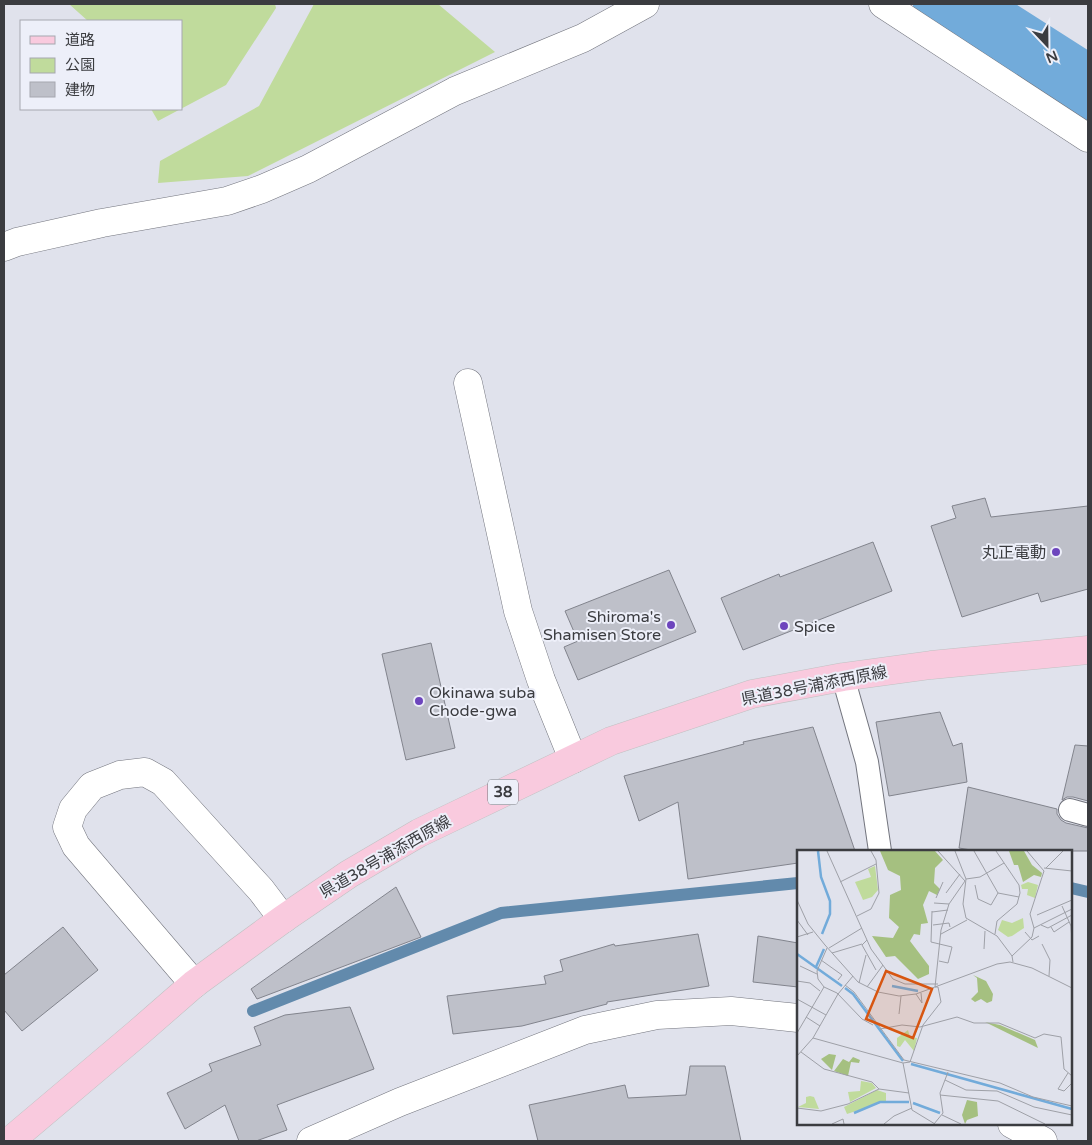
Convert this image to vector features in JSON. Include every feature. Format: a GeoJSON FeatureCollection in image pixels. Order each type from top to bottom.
{"type":"FeatureCollection","features":[{"type":"Feature","properties":{"kind":"main road","name":"県道38号浦添西原線"},"geometry":{"type":"LineString","coordinates":[[10,1141],[194,984],[283,918],[349,874],[419,833],[611,741],[752,694],[844,677],[932,664],[1088,650]]}},
{"type":"Feature","properties":{"kind":"street"},"geometry":{"type":"LineString","coordinates":[[4,247],[17,242],[102,223],[227,201],[262,189],[308,169],[455,91],[583,38],[644,4]]}},
{"type":"Feature","properties":{"kind":"street"},"geometry":{"type":"LineString","coordinates":[[883,4],[1088,138]]}},
{"type":"Feature","properties":{"kind":"street"},"geometry":{"type":"LineString","coordinates":[[468,383],[518,611],[541,680],[573,759]]}},
{"type":"Feature","properties":{"kind":"street"},"geometry":{"type":"LineString","coordinates":[[194,984],[76,846],[67,828],[73,809],[92,786],[120,775],[145,772],[163,782],[261,890],[283,918]]}},
{"type":"Feature","properties":{"kind":"street"},"geometry":{"type":"LineString","coordinates":[[311,1141],[400,1102],[584,1030],[657,1015],[731,1011],[797,1018]]}},
{"type":"Feature","properties":{"kind":"street"},"geometry":{"type":"LineString","coordinates":[[1014,1125],[1043,1141]]}},
{"type":"Feature","properties":{"kind":"lane"},"geometry":{"type":"LineString","coordinates":[[844,677],[867,762],[880,850]]}},
{"type":"Feature","properties":{"kind":"green space"},"geometry":{"type":"Polygon","coordinates":[[[69,4],[275,4],[276,8],[226,85],[182,108],[182,20],[87,20],[69,4]]]}},
{"type":"Feature","properties":{"kind":"green space"},"geometry":{"type":"Polygon","coordinates":[[[314,4],[438,4],[495,52],[248,176],[158,183],[160,161],[259,106],[314,4]]]}},
{"type":"Feature","properties":{"kind":"green space"},"geometry":{"type":"Polygon","coordinates":[[[152,110],[179,110],[158,121],[152,110]]]}},
{"type":"Feature","properties":{"kind":"building"},"geometry":{"type":"Polygon","coordinates":[[[985,498],[991,517],[1088,506],[1088,589],[1041,602],[1038,593],[962,617],[931,526],[956,518],[952,506],[985,498]]]}},
{"type":"Feature","properties":{"kind":"building"},"geometry":{"type":"Polygon","coordinates":[[[873,542],[892,591],[743,650],[721,598],[779,574],[780,577],[873,542]]]}},
{"type":"Feature","properties":{"kind":"building"},"geometry":{"type":"Polygon","coordinates":[[[669,570],[696,632],[578,680],[564,647],[578,641],[565,611],[669,570]]]}},
{"type":"Feature","properties":{"kind":"building","name":"Okinawa suba Chode-gwa"},"geometry":{"type":"Polygon","coordinates":[[[431,643],[455,748],[406,760],[382,654],[431,643]]]}},
{"type":"Feature","properties":{"kind":"building"},"geometry":{"type":"Polygon","coordinates":[[[940,712],[953,746],[962,743],[967,782],[889,796],[876,722],[940,712]]]}},
{"type":"Feature","properties":{"kind":"building"},"geometry":{"type":"Polygon","coordinates":[[[813,727],[855,850],[797,850],[797,863],[688,879],[678,802],[639,821],[624,776],[744,744],[743,742],[813,727]]]}},
{"type":"Feature","properties":{"kind":"building"},"geometry":{"type":"Polygon","coordinates":[[[1075,745],[1088,746],[1088,801],[1073,797],[1067,797],[1062,800],[1075,745]]]}},
{"type":"Feature","properties":{"kind":"building"},"geometry":{"type":"Polygon","coordinates":[[[968,787],[1057,809],[1057,814],[1061,820],[1088,828],[1088,851],[971,850],[959,848],[968,787]]]}},
{"type":"Feature","properties":{"kind":"building"},"geometry":{"type":"Polygon","coordinates":[[[396,887],[421,937],[257,999],[251,989],[396,887]]]}},
{"type":"Feature","properties":{"kind":"building"},"geometry":{"type":"Polygon","coordinates":[[[63,927],[98,970],[22,1031],[4,1010],[4,975],[63,927]]]}},
{"type":"Feature","properties":{"kind":"building"},"geometry":{"type":"Polygon","coordinates":[[[698,934],[709,986],[607,1002],[607,1004],[522,1026],[453,1034],[447,996],[546,984],[544,976],[563,971],[560,960],[614,944],[615,946],[698,934]]]}},
{"type":"Feature","properties":{"kind":"building"},"geometry":{"type":"Polygon","coordinates":[[[758,936],[797,943],[797,987],[753,982],[758,936]]]}},
{"type":"Feature","properties":{"kind":"building"},"geometry":{"type":"Polygon","coordinates":[[[350,1007],[374,1069],[277,1105],[287,1130],[256,1141],[239,1141],[225,1105],[185,1129],[167,1093],[212,1071],[209,1064],[261,1045],[254,1027],[285,1015],[350,1007]]]}},
{"type":"Feature","properties":{"kind":"building"},"geometry":{"type":"Polygon","coordinates":[[[690,1066],[725,1066],[741,1141],[538,1141],[529,1105],[625,1085],[628,1098],[686,1095],[690,1066]]]}},
{"type":"Feature","properties":{"kind":"waterway"},"geometry":{"type":"LineString","coordinates":[[949,4],[1088,93]]}},
{"type":"Feature","properties":{"kind":"waterway"},"geometry":{"type":"LineString","coordinates":[[253,1011],[501,913],[797,883]]}},
{"type":"Feature","properties":{"kind":"waterway"},"geometry":{"type":"LineString","coordinates":[[1072,888],[1088,892]]}},
{"type":"Feature","properties":{"kind":"place","name":"丸正電動"},"geometry":{"type":"Point","coordinates":[1056,552]}},
{"type":"Feature","properties":{"kind":"place","name":"Shiroma's Shamisen Store"},"geometry":{"type":"Point","coordinates":[671,625]}},
{"type":"Feature","properties":{"kind":"place","name":"Spice"},"geometry":{"type":"Point","coordinates":[784,626]}},
{"type":"Feature","properties":{"kind":"place","name":"Okinawa suba Chode-gwa"},"geometry":{"type":"Point","coordinates":[419,701]}}]}
